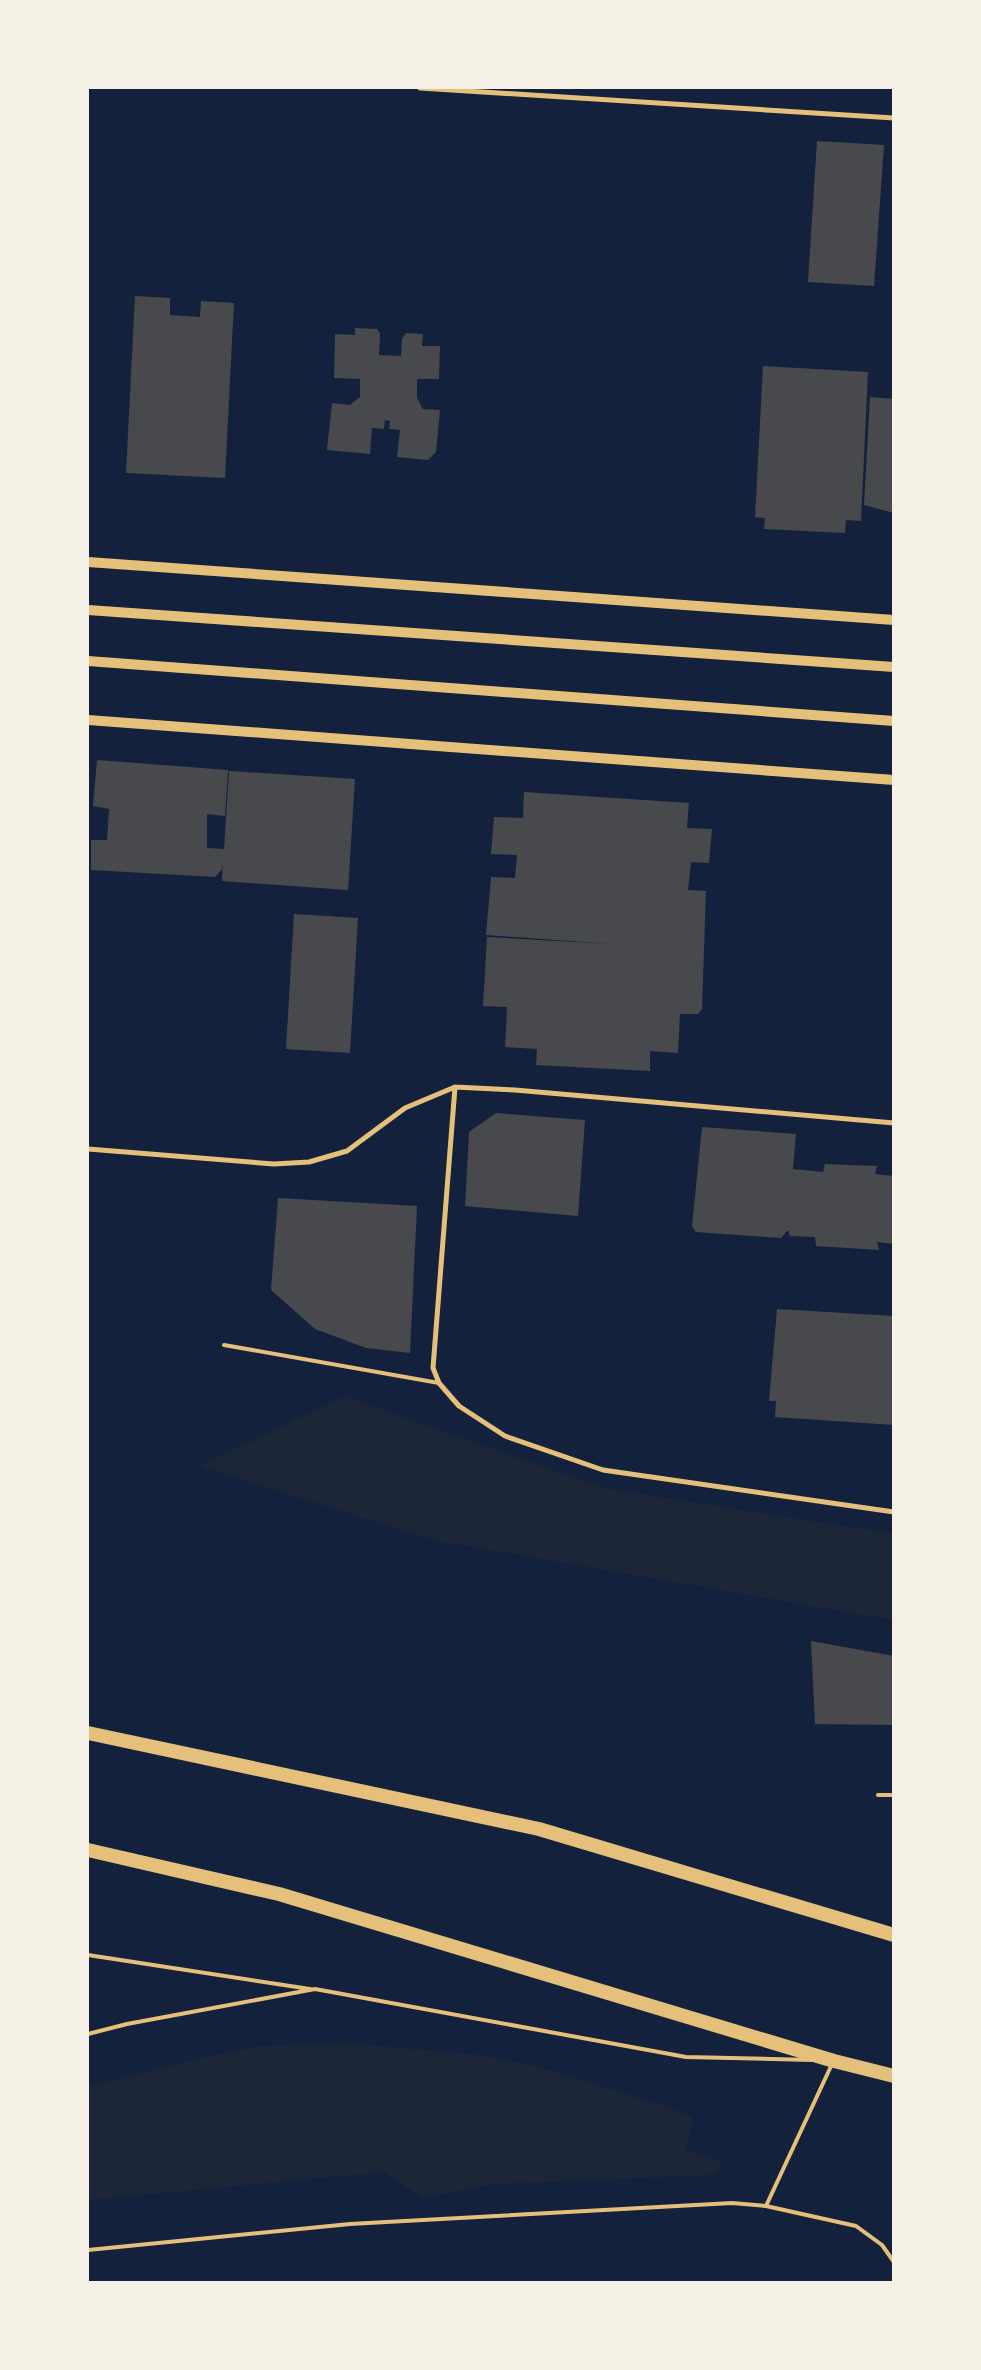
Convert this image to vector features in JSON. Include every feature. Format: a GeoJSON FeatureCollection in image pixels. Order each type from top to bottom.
{"type":"FeatureCollection","features":[{"type":"Feature","properties":{"kind":"highway"},"geometry":{"type":"LineString","coordinates":[[88,1733],[539,1829],[894,1935]]}},
{"type":"Feature","properties":{"kind":"highway"},"geometry":{"type":"LineString","coordinates":[[88,1850],[279,1894],[834,2061],[894,2076]]}},
{"type":"Feature","properties":{"kind":"main road"},"geometry":{"type":"LineString","coordinates":[[88,562],[894,620]]}},
{"type":"Feature","properties":{"kind":"main road"},"geometry":{"type":"LineString","coordinates":[[88,610],[894,667]]}},
{"type":"Feature","properties":{"kind":"main road"},"geometry":{"type":"LineString","coordinates":[[88,661],[894,720]]}},
{"type":"Feature","properties":{"kind":"main road"},"geometry":{"type":"LineString","coordinates":[[88,720],[894,780]]}},
{"type":"Feature","properties":{"kind":"street"},"geometry":{"type":"LineString","coordinates":[[420,88],[894,118]]}},
{"type":"Feature","properties":{"kind":"street"},"geometry":{"type":"LineString","coordinates":[[455,1087],[433,1368],[439,1383],[459,1406],[505,1436],[603,1470],[894,1512]]}},
{"type":"Feature","properties":{"kind":"street"},"geometry":{"type":"LineString","coordinates":[[88,1148],[274,1164],[309,1162],[346,1152],[405,1108],[455,1087],[516,1090],[894,1123]]}},
{"type":"Feature","properties":{"kind":"lane"},"geometry":{"type":"LineString","coordinates":[[224,1345],[439,1383]]}},
{"type":"Feature","properties":{"kind":"lane"},"geometry":{"type":"LineString","coordinates":[[878,1795],[894,1795]]}},
{"type":"Feature","properties":{"kind":"lane"},"geometry":{"type":"LineString","coordinates":[[88,1955],[315,1989],[686,2057],[834,2061],[766,2206]]}},
{"type":"Feature","properties":{"kind":"lane"},"geometry":{"type":"LineString","coordinates":[[88,2034],[127,2024],[315,1989]]}},
{"type":"Feature","properties":{"kind":"lane"},"geometry":{"type":"LineString","coordinates":[[88,2250],[360,2223],[732,2204],[766,2206],[856,2226],[882,2246],[894,2262]]}},
{"type":"Feature","properties":{"kind":"shaded area"},"geometry":{"type":"Polygon","coordinates":[[[344,1396],[604,1488],[893,1534],[893,1620],[433,1540],[200,1466],[344,1396]]]}},
{"type":"Feature","properties":{"kind":"shaded area"},"geometry":{"type":"Polygon","coordinates":[[[346,2043],[480,2055],[543,2068],[677,2110],[694,2118],[685,2151],[720,2160],[722,2167],[711,2175],[493,2184],[422,2198],[385,2172],[88,2200],[88,2086],[260,2046],[346,2043]]]}},
{"type":"Feature","properties":{"kind":"building"},"geometry":{"type":"Polygon","coordinates":[[[817,141],[884,145],[874,286],[808,282],[817,141]]]}},
{"type":"Feature","properties":{"kind":"building"},"geometry":{"type":"Polygon","coordinates":[[[135,296],[170,298],[170,315],[200,317],[201,301],[234,303],[225,478],[126,473],[135,296]]]}},
{"type":"Feature","properties":{"kind":"building"},"geometry":{"type":"Polygon","coordinates":[[[355,328],[377,329],[380,334],[379,355],[401,356],[402,339],[406,333],[423,334],[422,346],[440,346],[439,379],[417,379],[417,398],[423,409],[440,410],[436,452],[428,460],[397,457],[400,430],[389,429],[390,421],[385,420],[384,429],[372,428],[370,454],[327,450],[332,403],[350,405],[360,397],[360,379],[334,378],[335,334],[355,335],[355,328]]]}},
{"type":"Feature","properties":{"kind":"building"},"geometry":{"type":"Polygon","coordinates":[[[763,366],[868,372],[861,521],[846,520],[845,533],[764,529],[765,518],[755,517],[763,366]]]}},
{"type":"Feature","properties":{"kind":"building"},"geometry":{"type":"Polygon","coordinates":[[[870,397],[894,399],[894,513],[864,505],[870,397]]]}},
{"type":"Feature","properties":{"kind":"building"},"geometry":{"type":"Polygon","coordinates":[[[97,760],[228,770],[225,816],[207,814],[207,848],[224,849],[229,771],[355,779],[348,890],[222,881],[223,860],[222,869],[215,877],[91,870],[91,840],[107,840],[109,809],[93,806],[97,760]]]}},
{"type":"Feature","properties":{"kind":"building"},"geometry":{"type":"Polygon","coordinates":[[[524,792],[689,803],[687,828],[712,829],[709,863],[691,862],[688,890],[706,891],[702,1009],[698,1014],[680,1014],[678,1053],[650,1051],[650,1071],[536,1065],[537,1049],[505,1047],[507,1007],[483,1006],[487,937],[612,944],[486,935],[491,877],[515,878],[517,855],[491,854],[494,817],[523,818],[524,792]]]}},
{"type":"Feature","properties":{"kind":"building"},"geometry":{"type":"Polygon","coordinates":[[[294,914],[358,918],[350,1053],[286,1049],[294,914]]]}},
{"type":"Feature","properties":{"kind":"building"},"geometry":{"type":"Polygon","coordinates":[[[496,1113],[585,1120],[578,1216],[465,1206],[469,1132],[496,1113]]]}},
{"type":"Feature","properties":{"kind":"building"},"geometry":{"type":"Polygon","coordinates":[[[702,1127],[796,1134],[793,1169],[823,1172],[825,1164],[877,1166],[875,1174],[894,1176],[894,1244],[877,1242],[879,1250],[816,1246],[815,1237],[790,1236],[788,1230],[781,1238],[696,1232],[692,1226],[702,1127]]]}},
{"type":"Feature","properties":{"kind":"building"},"geometry":{"type":"Polygon","coordinates":[[[278,1198],[417,1206],[410,1353],[366,1348],[315,1329],[271,1290],[278,1198]]]}},
{"type":"Feature","properties":{"kind":"building"},"geometry":{"type":"Polygon","coordinates":[[[777,1309],[894,1316],[894,1425],[775,1417],[776,1401],[769,1401],[777,1309]]]}},
{"type":"Feature","properties":{"kind":"building"},"geometry":{"type":"Polygon","coordinates":[[[811,1641],[894,1656],[894,1725],[815,1724],[811,1641]]]}}]}
